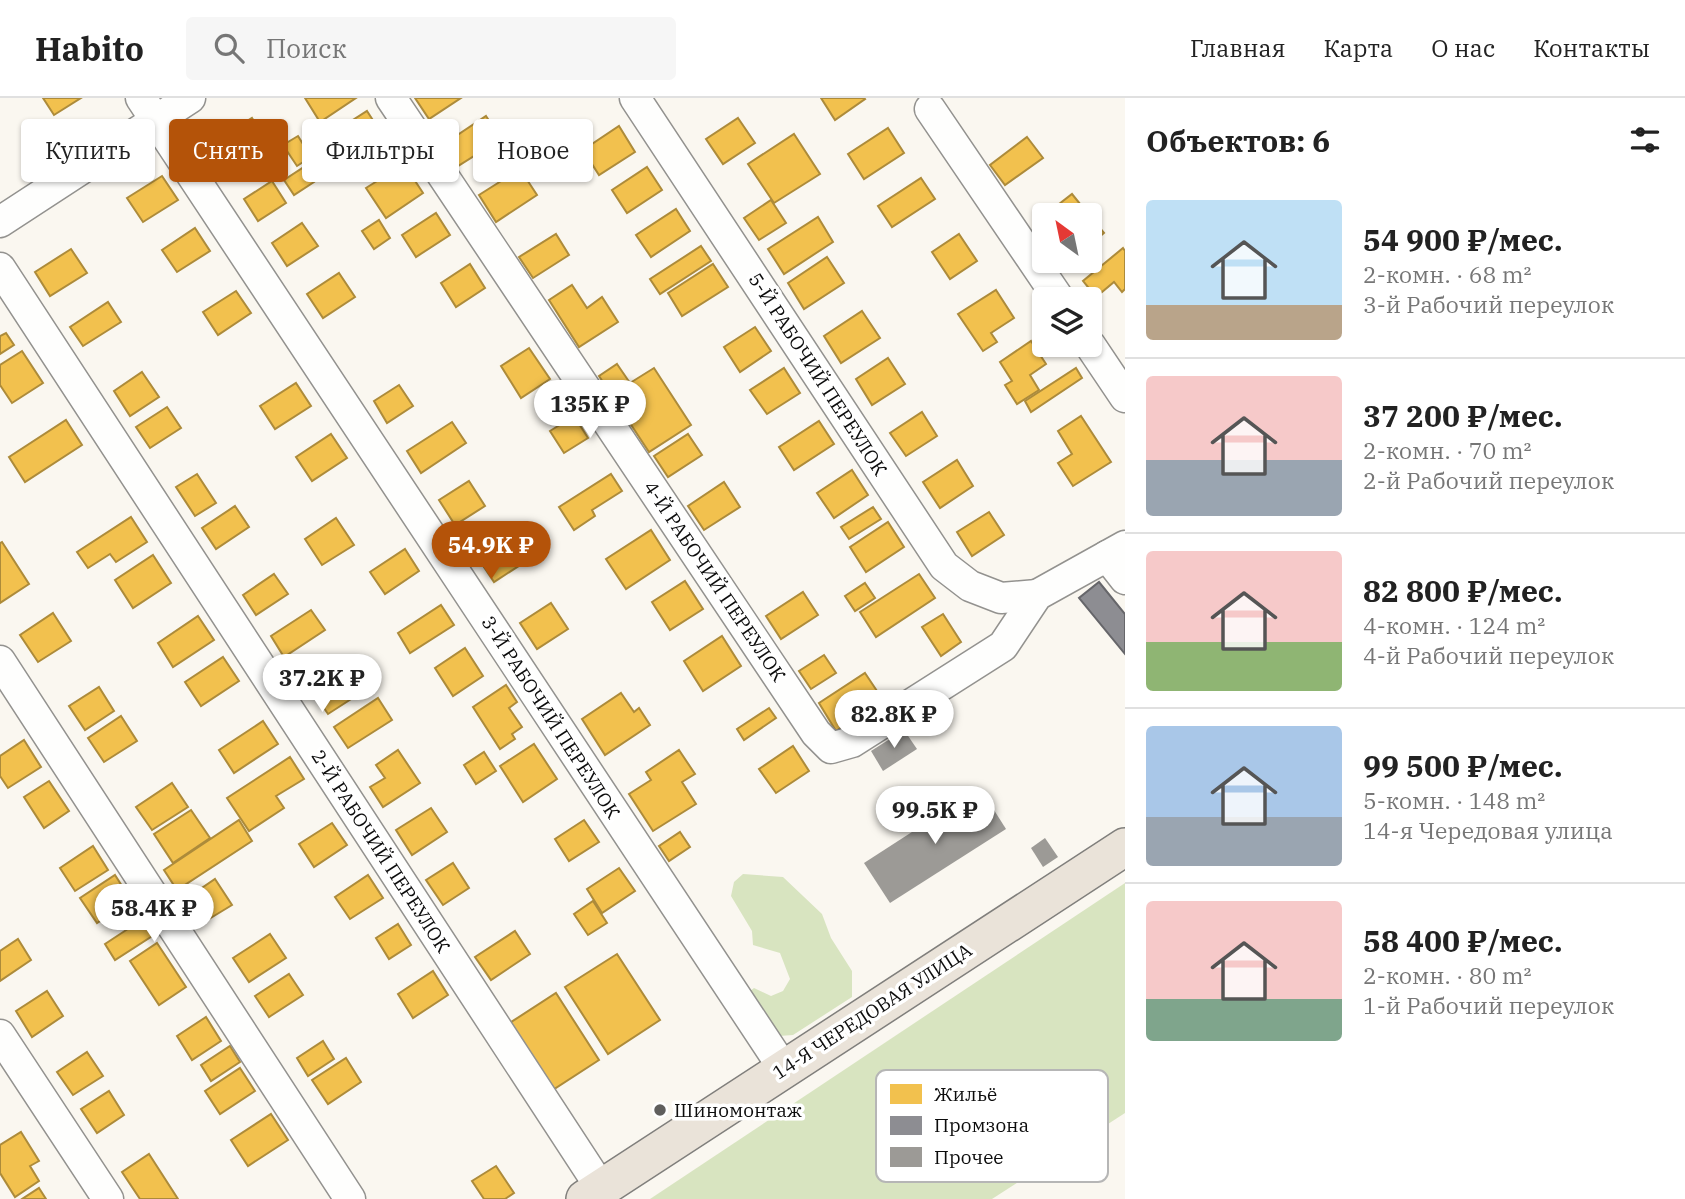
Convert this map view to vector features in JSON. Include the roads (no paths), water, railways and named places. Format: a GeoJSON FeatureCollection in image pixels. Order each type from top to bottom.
{"type":"FeatureCollection","features":[{"type":"Feature","properties":{"kind":"main road","name":"14-Я ЧЕРЕДОВАЯ УЛИЦА"},"geometry":{"type":"LineString","coordinates":[[593,1194],[1125,847]]}},
{"type":"Feature","properties":{"kind":"street"},"geometry":{"type":"LineString","coordinates":[[0,222],[148,109],[190,98]]}},
{"type":"Feature","properties":{"kind":"street","name":"4-Й РАБОЧИЙ ПЕРЕУЛОК"},"geometry":{"type":"LineString","coordinates":[[391,98],[816,733],[831,748],[852,742],[1003,646],[1037,595]]}},
{"type":"Feature","properties":{"kind":"street","name":"5-Й РАБОЧИЙ ПЕРЕУЛОК"},"geometry":{"type":"LineString","coordinates":[[635,98],[944,566],[970,586],[1001,598],[1037,595]]}},
{"type":"Feature","properties":{"kind":"street","name":"3-Й РАБОЧИЙ ПЕРЕУЛОК"},"geometry":{"type":"LineString","coordinates":[[148,109],[784,1069]]}},
{"type":"Feature","properties":{"kind":"street"},"geometry":{"type":"LineString","coordinates":[[930,109],[1051,287]]}},
{"type":"Feature","properties":{"kind":"street","name":"2-Й РАБОЧИЙ ПЕРЕУЛОК"},"geometry":{"type":"LineString","coordinates":[[0,268],[593,1194]]}},
{"type":"Feature","properties":{"kind":"street"},"geometry":{"type":"LineString","coordinates":[[1098,357],[1125,397]]}},
{"type":"Feature","properties":{"kind":"street"},"geometry":{"type":"LineString","coordinates":[[1037,595],[1119,561]]}},
{"type":"Feature","properties":{"kind":"street"},"geometry":{"type":"LineString","coordinates":[[0,661],[350,1199]]}},
{"type":"Feature","properties":{"kind":"street"},"geometry":{"type":"LineString","coordinates":[[0,1035],[108,1199]]}},
{"type":"Feature","properties":{"kind":"place","name":"Шиномонтаж"},"geometry":{"type":"Point","coordinates":[660,1110]}}]}
